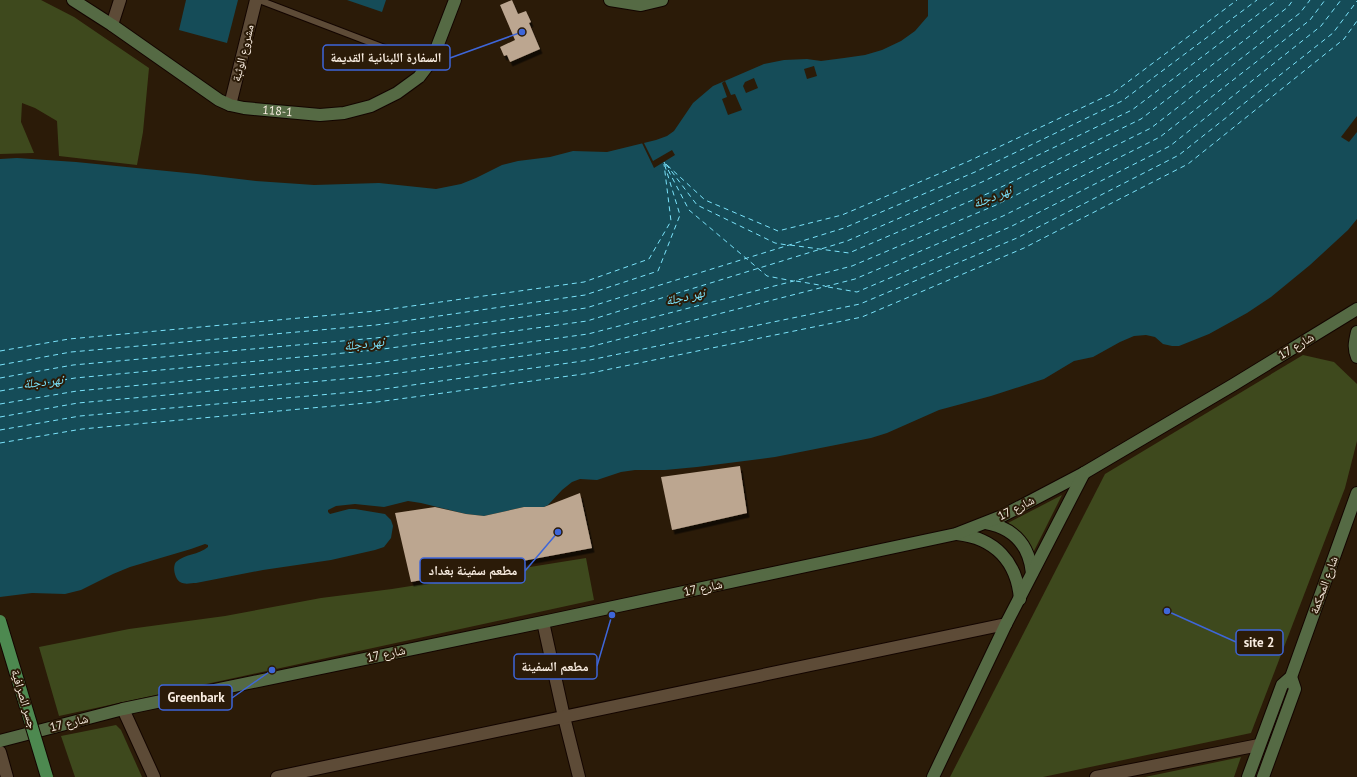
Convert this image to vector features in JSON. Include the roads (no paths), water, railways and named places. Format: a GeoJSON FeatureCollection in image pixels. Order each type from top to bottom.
{"type":"FeatureCollection","features":[{"type":"Feature","properties":{"kind":"main road","name":"جسر الصرافية"},"geometry":{"type":"LineString","coordinates":[[0,621],[48,777]]}},
{"type":"Feature","properties":{"kind":"street","name":"118-1"},"geometry":{"type":"LineString","coordinates":[[73,0],[112,25],[219,100],[230,105],[244,108],[320,115],[344,113],[371,106],[397,93],[419,77],[432,60],[455,0]]}},
{"type":"Feature","properties":{"kind":"street"},"geometry":{"type":"LineString","coordinates":[[112,25],[120,0]]}},
{"type":"Feature","properties":{"kind":"street","name":"مشروع الوثبة"},"geometry":{"type":"LineString","coordinates":[[230,105],[256,0]]}},
{"type":"Feature","properties":{"kind":"street"},"geometry":{"type":"LineString","coordinates":[[610,0],[640,4],[662,0]]}},
{"type":"Feature","properties":{"kind":"street","name":"شارع 17"},"geometry":{"type":"LineString","coordinates":[[0,741],[123,709],[544,622],[956,534],[986,523],[1017,508],[1084,472],[1233,385],[1357,309]]}},
{"type":"Feature","properties":{"kind":"street"},"geometry":{"type":"LineString","coordinates":[[1357,332],[1354,342],[1357,357]]}},
{"type":"Feature","properties":{"kind":"street"},"geometry":{"type":"LineString","coordinates":[[933,777],[1006,624],[1084,472]]}},
{"type":"Feature","properties":{"kind":"street","name":"شارع المحكمة"},"geometry":{"type":"LineString","coordinates":[[1248,777],[1282,685],[1291,677],[1357,493]]}},
{"type":"Feature","properties":{"kind":"street"},"geometry":{"type":"LineString","coordinates":[[986,523],[1003,528],[1019,539],[1029,555],[1032,573]]}},
{"type":"Feature","properties":{"kind":"street"},"geometry":{"type":"LineString","coordinates":[[956,534],[978,538],[988,543],[1005,558],[1016,577],[1020,599]]}},
{"type":"Feature","properties":{"kind":"street"},"geometry":{"type":"LineString","coordinates":[[544,622],[564,717],[579,777]]}},
{"type":"Feature","properties":{"kind":"street"},"geometry":{"type":"LineString","coordinates":[[277,777],[1006,624]]}},
{"type":"Feature","properties":{"kind":"street","name":"شارع المحكمة"},"geometry":{"type":"LineString","coordinates":[[1263,777],[1295,689],[1291,677]]}},
{"type":"Feature","properties":{"kind":"street"},"geometry":{"type":"LineString","coordinates":[[123,709],[154,777]]}},
{"type":"Feature","properties":{"kind":"street"},"geometry":{"type":"LineString","coordinates":[[1096,777],[1259,745]]}},
{"type":"Feature","properties":{"kind":"street"},"geometry":{"type":"LineString","coordinates":[[0,752],[7,777]]}},
{"type":"Feature","properties":{"kind":"lane"},"geometry":{"type":"LineString","coordinates":[[259,0],[390,50]]}},
{"type":"Feature","properties":{"kind":"water"},"geometry":{"type":"Polygon","coordinates":[[[186,0],[238,0],[227,43],[179,30],[186,0]]]}},
{"type":"Feature","properties":{"kind":"water"},"geometry":{"type":"Polygon","coordinates":[[[347,0],[386,0],[382,12],[347,0]]]}},
{"type":"Feature","properties":{"kind":"water","name":"نهر دجلة"},"geometry":{"type":"Polygon","coordinates":[[[928,0],[1357,0],[1357,219],[1348,230],[1310,265],[1271,297],[1247,313],[1209,334],[1179,346],[1163,344],[1155,337],[1146,335],[1134,336],[1093,357],[1074,361],[1044,379],[991,396],[939,410],[887,433],[871,438],[775,457],[665,470],[635,470],[621,472],[597,480],[580,479],[572,482],[544,507],[524,507],[484,516],[466,514],[408,501],[384,507],[355,504],[336,506],[328,510],[330,514],[355,509],[385,514],[391,520],[393,526],[391,538],[384,547],[331,560],[263,570],[196,583],[186,584],[180,582],[175,573],[174,567],[176,562],[183,557],[204,550],[208,547],[208,545],[205,544],[130,567],[81,590],[65,594],[32,593],[0,597],[0,159],[17,158],[76,162],[256,181],[314,185],[379,183],[436,189],[461,184],[502,165],[518,161],[550,157],[573,151],[607,152],[667,136],[674,131],[693,103],[713,86],[764,64],[784,60],[807,59],[821,61],[865,55],[882,50],[901,41],[915,31],[928,16],[928,0]]]}},
{"type":"Feature","properties":{"kind":"place","name":"السفارة اللبنانية القديمة"},"geometry":{"type":"Point","coordinates":[522,32]}},
{"type":"Feature","properties":{"kind":"place","name":"مطعم سفينة بغداد"},"geometry":{"type":"Point","coordinates":[558,532]}},
{"type":"Feature","properties":{"kind":"place","name":"site 2"},"geometry":{"type":"Point","coordinates":[1167,611]}},
{"type":"Feature","properties":{"kind":"place","name":"مطعم السفينة"},"geometry":{"type":"Point","coordinates":[612,615]}},
{"type":"Feature","properties":{"kind":"place","name":"Greenbark"},"geometry":{"type":"Point","coordinates":[272,670]}}]}
